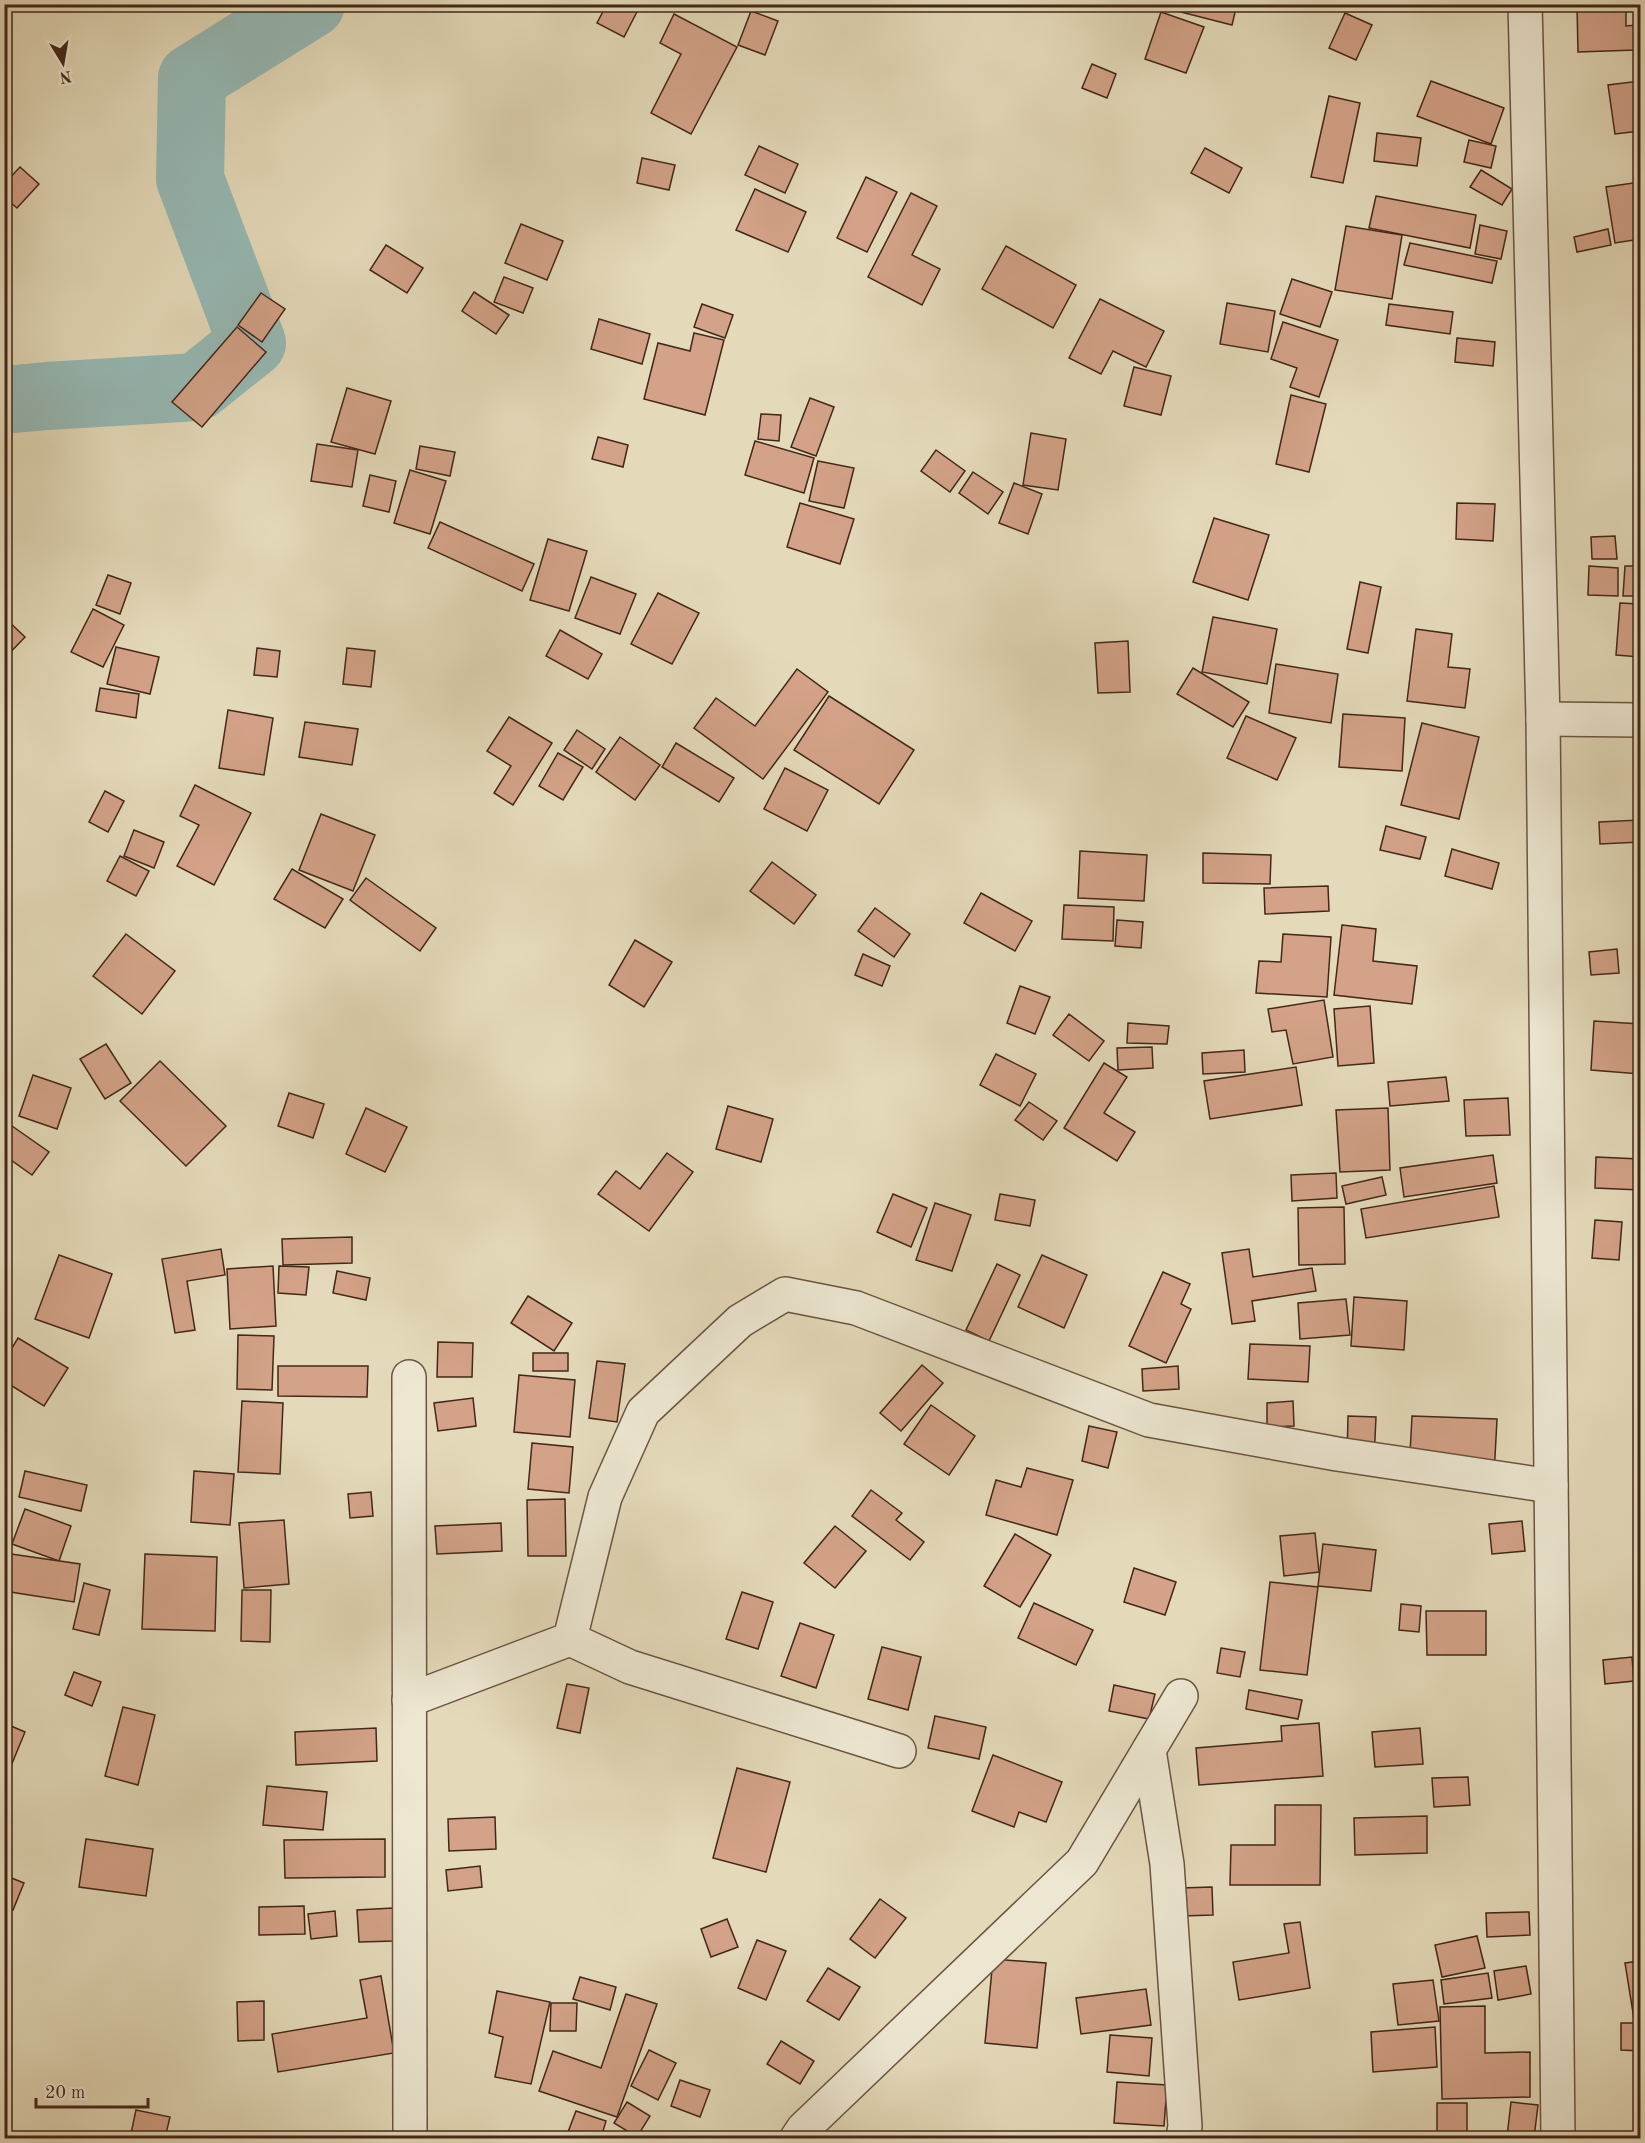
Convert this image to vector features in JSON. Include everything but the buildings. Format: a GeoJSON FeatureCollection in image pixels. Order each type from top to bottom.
{"type":"FeatureCollection","features":[{"type":"Feature","properties":{"kind":"street"},"geometry":{"type":"LineString","coordinates":[[1525,4],[1543,719],[1558,2139]]}},
{"type":"Feature","properties":{"kind":"street"},"geometry":{"type":"LineString","coordinates":[[1543,719],[1641,720]]}},
{"type":"Feature","properties":{"kind":"street"},"geometry":{"type":"LineString","coordinates":[[570,1639],[605,1497],[643,1412],[740,1321],[785,1294],[856,1308],[1149,1420],[1337,1455],[1551,1486]]}},
{"type":"Feature","properties":{"kind":"street"},"geometry":{"type":"LineString","coordinates":[[409,1377],[410,2139]]}},
{"type":"Feature","properties":{"kind":"street"},"geometry":{"type":"LineString","coordinates":[[409,1700],[570,1639],[630,1667],[899,1751]]}},
{"type":"Feature","properties":{"kind":"street"},"geometry":{"type":"LineString","coordinates":[[797,2139],[803,2129],[1082,1862],[1181,1696]]}},
{"type":"Feature","properties":{"kind":"street"},"geometry":{"type":"LineString","coordinates":[[1149,1750],[1167,1864],[1185,2126],[1183,2139]]}},
{"type":"Feature","properties":{"kind":"waterway"},"geometry":{"type":"LineString","coordinates":[[4,400],[197,387],[252,343],[190,179],[192,78],[311,4]]}}]}
